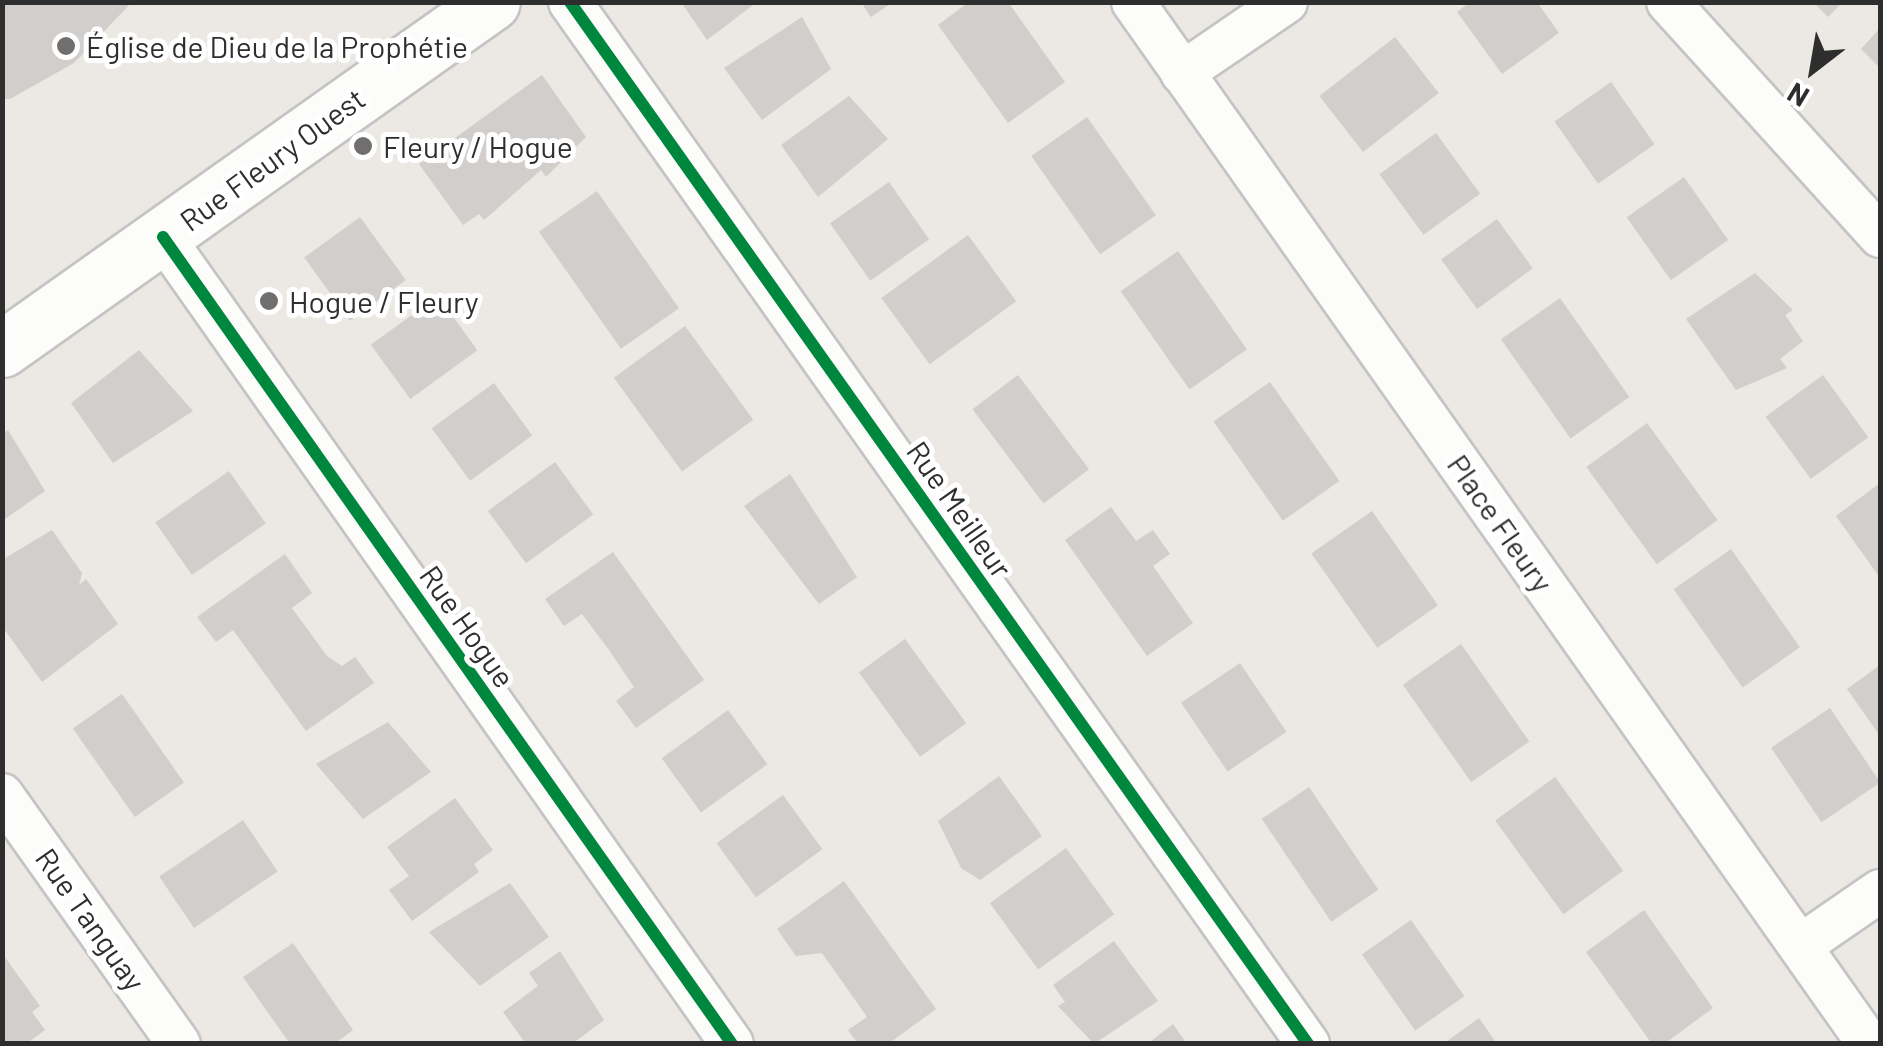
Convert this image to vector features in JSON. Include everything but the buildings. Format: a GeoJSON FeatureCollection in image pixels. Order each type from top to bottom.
{"type":"FeatureCollection","features":[{"type":"Feature","properties":{"kind":"street","name":"Rue Fleury Ouest"},"geometry":{"type":"LineString","coordinates":[[3,348],[492,2]]}},
{"type":"Feature","properties":{"kind":"street","name":"Rue Meilleur"},"geometry":{"type":"LineString","coordinates":[[570,2],[1308,1044]]}},
{"type":"Feature","properties":{"kind":"street","name":"Place Fleury"},"geometry":{"type":"LineString","coordinates":[[1133,2],[1869,1044]]}},
{"type":"Feature","properties":{"kind":"street"},"geometry":{"type":"LineString","coordinates":[[1182,73],[1286,2]]}},
{"type":"Feature","properties":{"kind":"street"},"geometry":{"type":"LineString","coordinates":[[1668,2],[1880,236]]}},
{"type":"Feature","properties":{"kind":"street","name":"Rue Hogue"},"geometry":{"type":"LineString","coordinates":[[163,237],[732,1044]]}},
{"type":"Feature","properties":{"kind":"street","name":"Rue Tanguay"},"geometry":{"type":"LineString","coordinates":[[2,794],[178,1044]]}},
{"type":"Feature","properties":{"kind":"street"},"geometry":{"type":"LineString","coordinates":[[1800,946],[1880,890]]}},
{"type":"Feature","properties":{"kind":"cycle path"},"geometry":{"type":"LineString","coordinates":[[570,2],[1308,1044]]}},
{"type":"Feature","properties":{"kind":"cycle path"},"geometry":{"type":"LineString","coordinates":[[163,237],[732,1044]]}},
{"type":"Feature","properties":{"kind":"place","name":"Église de Dieu de la Prophétie"},"geometry":{"type":"Point","coordinates":[66,46]}},
{"type":"Feature","properties":{"kind":"place","name":"Fleury / Hogue"},"geometry":{"type":"Point","coordinates":[363,146]}},
{"type":"Feature","properties":{"kind":"place","name":"Hogue / Fleury"},"geometry":{"type":"Point","coordinates":[269,301]}}]}
